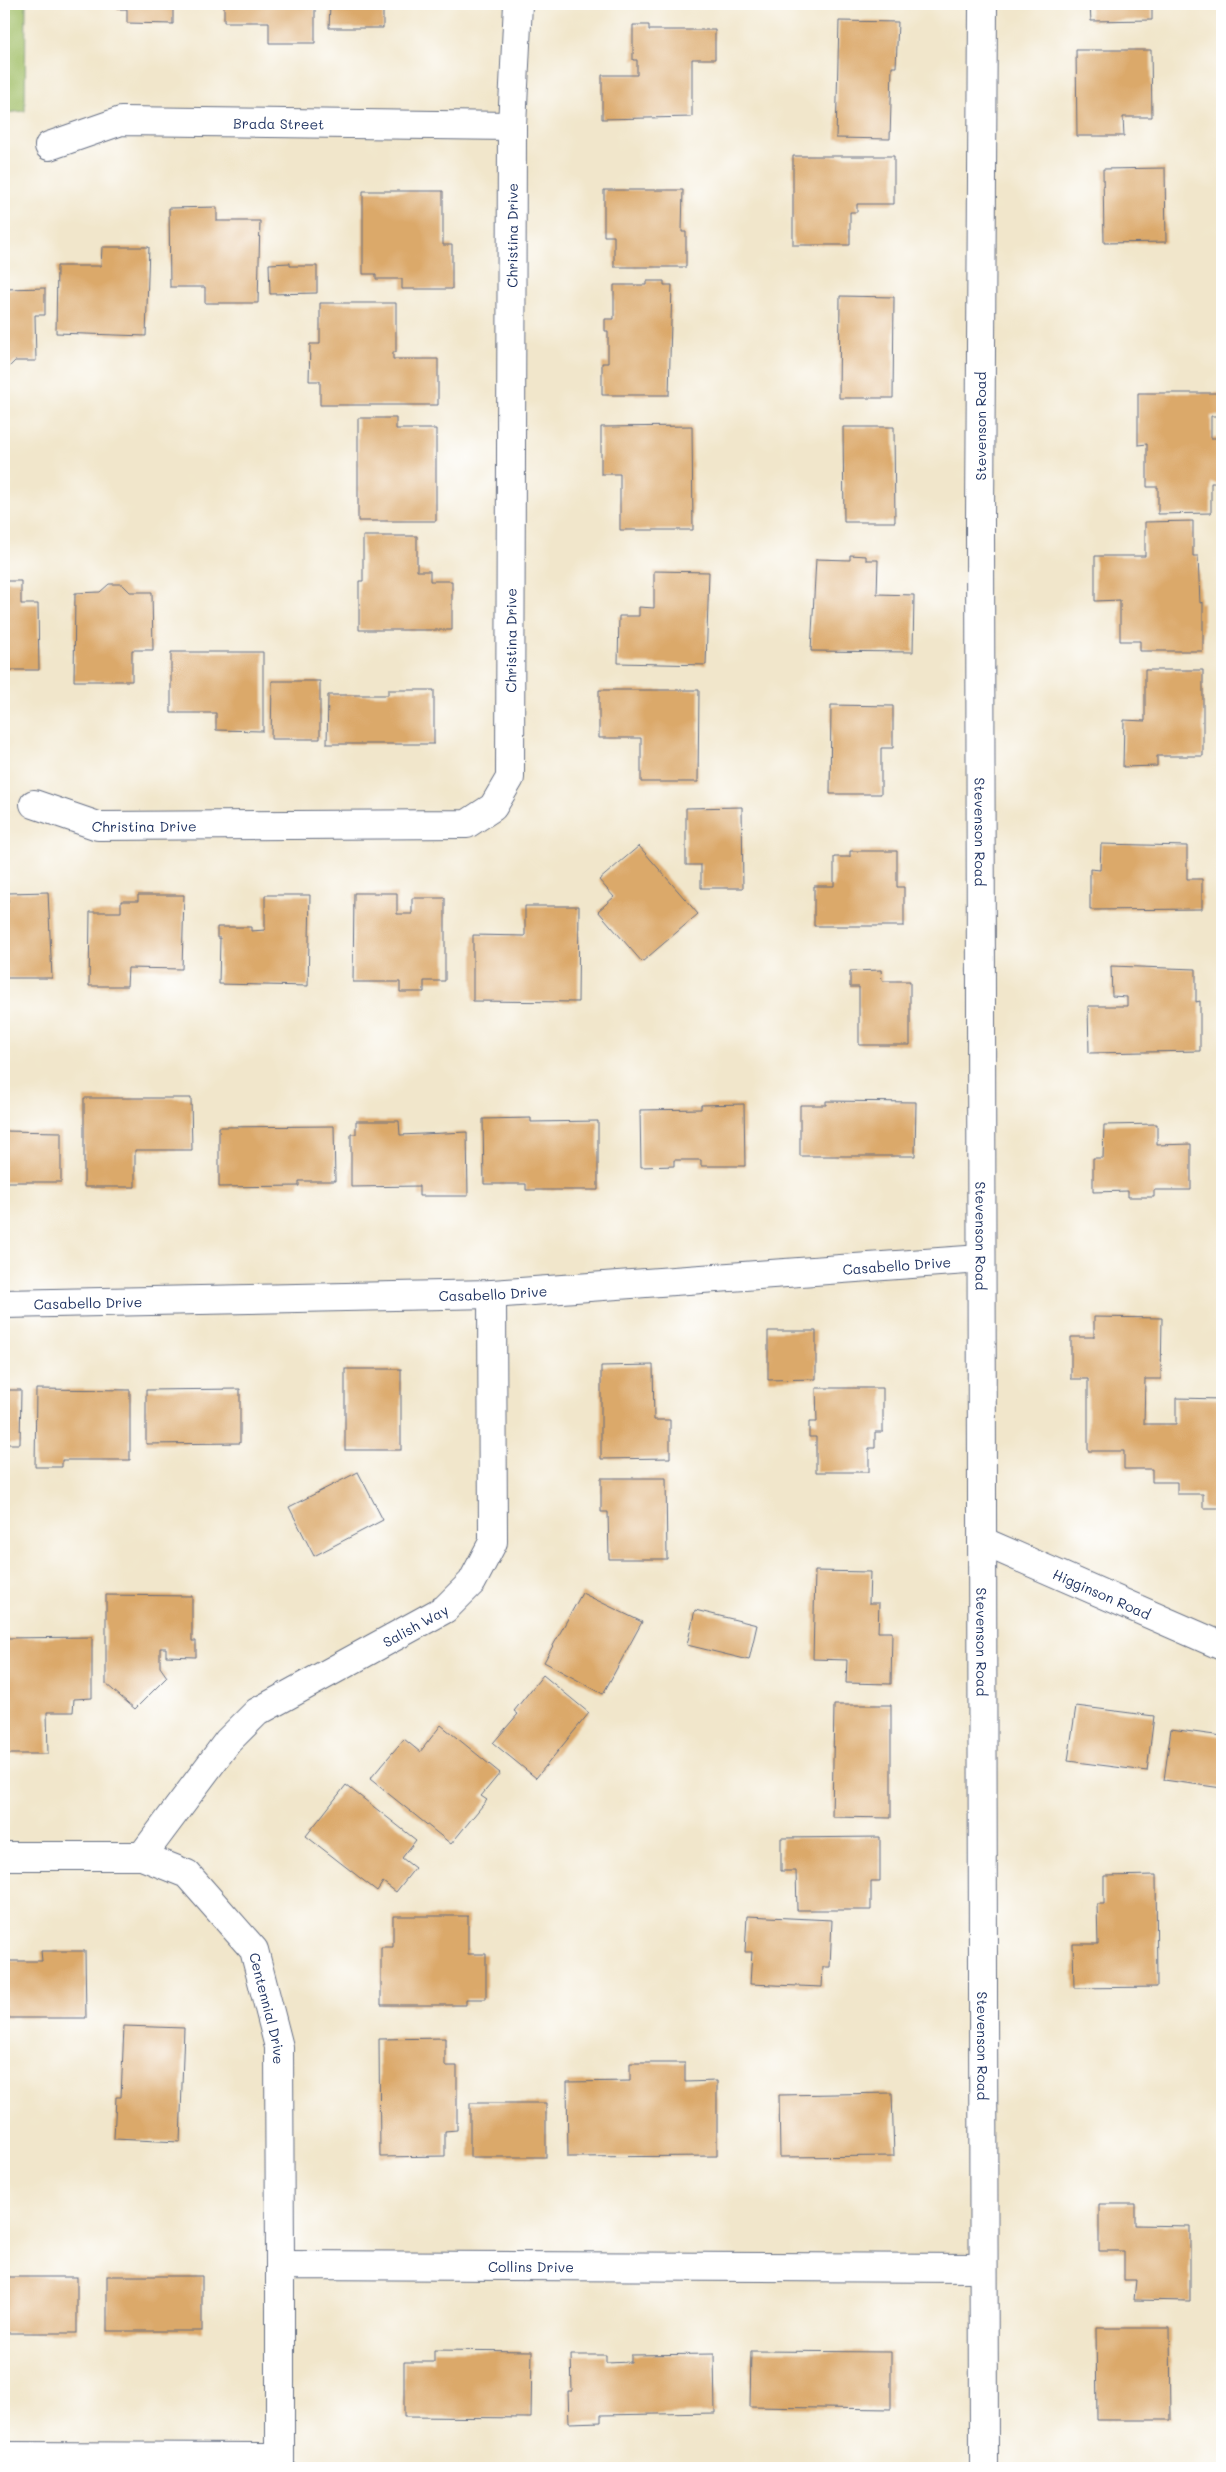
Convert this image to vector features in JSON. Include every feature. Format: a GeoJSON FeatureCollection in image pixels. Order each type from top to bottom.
{"type":"FeatureCollection","features":[{"type":"Feature","properties":{"kind":"street","name":"Christina Drive"},"geometry":{"type":"LineString","coordinates":[[34,804],[98,826],[467,824],[493,807],[510,778],[512,126],[518,4]]}},
{"type":"Feature","properties":{"kind":"street","name":"Stevenson Road"},"geometry":{"type":"LineString","coordinates":[[984,4],[980,521],[984,2468]]}},
{"type":"Feature","properties":{"kind":"street","name":"Brada Street"},"geometry":{"type":"LineString","coordinates":[[49,146],[121,121],[512,126]]}},
{"type":"Feature","properties":{"kind":"street","name":"Casabello Drive"},"geometry":{"type":"LineString","coordinates":[[4,1304],[492,1294],[982,1259]]}},
{"type":"Feature","properties":{"kind":"street","name":"Salish Way"},"geometry":{"type":"LineString","coordinates":[[142,1856],[228,1741],[257,1712],[445,1610],[472,1582],[493,1542],[492,1294]]}},
{"type":"Feature","properties":{"kind":"street","name":"Higginson Road"},"geometry":{"type":"LineString","coordinates":[[982,1542],[1222,1646]]}},
{"type":"Feature","properties":{"kind":"street","name":"Centennial Drive"},"geometry":{"type":"LineString","coordinates":[[4,1856],[142,1856],[187,1874],[254,1950],[280,2047],[280,2265]]}},
{"type":"Feature","properties":{"kind":"street","name":"Collins Drive"},"geometry":{"type":"LineString","coordinates":[[280,2265],[983,2268]]}},
{"type":"Feature","properties":{"kind":"street"},"geometry":{"type":"LineString","coordinates":[[4,2456],[280,2462],[280,2265]]}},
{"type":"Feature","properties":{"kind":"green space"},"geometry":{"type":"Polygon","coordinates":[[[4,4],[26,4],[25,111],[4,113],[4,4]]]}},
{"type":"Feature","properties":{"kind":"building"},"geometry":{"type":"Polygon","coordinates":[[[89,4],[173,4],[173,24],[127,23],[127,9],[117,9],[117,6],[89,6],[89,4]]]}},
{"type":"Feature","properties":{"kind":"building"},"geometry":{"type":"Polygon","coordinates":[[[224,4],[315,4],[315,43],[269,43],[269,22],[224,22],[224,4]]]}},
{"type":"Feature","properties":{"kind":"building"},"geometry":{"type":"Polygon","coordinates":[[[330,4],[383,4],[383,28],[329,28],[330,4]]]}},
{"type":"Feature","properties":{"kind":"building"},"geometry":{"type":"Polygon","coordinates":[[[1082,4],[1152,4],[1152,20],[1091,21],[1090,6],[1083,6],[1082,4]]]}},
{"type":"Feature","properties":{"kind":"building"},"geometry":{"type":"Polygon","coordinates":[[[839,21],[898,22],[896,67],[892,67],[890,139],[836,138],[839,21]]]}},
{"type":"Feature","properties":{"kind":"building"},"geometry":{"type":"Polygon","coordinates":[[[633,25],[649,25],[649,30],[715,30],[715,59],[692,59],[692,117],[602,119],[602,75],[637,75],[637,60],[633,60],[633,25]]]}},
{"type":"Feature","properties":{"kind":"building"},"geometry":{"type":"Polygon","coordinates":[[[1076,50],[1151,50],[1152,117],[1123,117],[1124,136],[1077,136],[1076,50]]]}},
{"type":"Feature","properties":{"kind":"building"},"geometry":{"type":"Polygon","coordinates":[[[793,156],[894,156],[894,204],[857,204],[857,212],[850,212],[850,245],[793,245],[793,156]]]}},
{"type":"Feature","properties":{"kind":"building"},"geometry":{"type":"Polygon","coordinates":[[[1165,168],[1166,242],[1104,243],[1103,169],[1165,168]]]}},
{"type":"Feature","properties":{"kind":"building"},"geometry":{"type":"Polygon","coordinates":[[[604,190],[683,190],[682,232],[686,232],[686,267],[614,267],[614,236],[604,236],[604,190]]]}},
{"type":"Feature","properties":{"kind":"building"},"geometry":{"type":"Polygon","coordinates":[[[363,191],[443,191],[443,245],[452,245],[452,289],[402,289],[402,279],[376,279],[376,274],[363,274],[363,191]]]}},
{"type":"Feature","properties":{"kind":"building"},"geometry":{"type":"Polygon","coordinates":[[[217,207],[217,221],[260,221],[258,303],[205,303],[205,287],[170,287],[169,208],[217,207]]]}},
{"type":"Feature","properties":{"kind":"building"},"geometry":{"type":"Polygon","coordinates":[[[102,247],[149,247],[146,336],[56,333],[57,266],[101,266],[102,247]]]}},
{"type":"Feature","properties":{"kind":"building"},"geometry":{"type":"Polygon","coordinates":[[[290,263],[290,266],[317,266],[317,293],[270,294],[269,264],[290,263]]]}},
{"type":"Feature","properties":{"kind":"building"},"geometry":{"type":"Polygon","coordinates":[[[647,281],[664,281],[664,285],[672,285],[669,395],[602,395],[602,363],[608,363],[608,331],[605,331],[605,319],[614,319],[614,285],[647,285],[647,281]]]}},
{"type":"Feature","properties":{"kind":"building"},"geometry":{"type":"Polygon","coordinates":[[[45,288],[45,315],[35,315],[36,361],[15,361],[9,367],[4,367],[4,289],[45,288]]]}},
{"type":"Feature","properties":{"kind":"building"},"geometry":{"type":"Polygon","coordinates":[[[840,296],[894,297],[893,398],[839,398],[840,296]]]}},
{"type":"Feature","properties":{"kind":"building"},"geometry":{"type":"Polygon","coordinates":[[[320,303],[396,303],[396,352],[393,352],[393,359],[438,359],[438,405],[320,405],[320,381],[309,381],[310,344],[320,344],[320,303]]]}},
{"type":"Feature","properties":{"kind":"building"},"geometry":{"type":"Polygon","coordinates":[[[1138,393],[1222,393],[1222,416],[1211,416],[1211,438],[1222,438],[1222,483],[1211,483],[1211,513],[1158,514],[1158,487],[1147,487],[1147,444],[1138,445],[1138,393]]]}},
{"type":"Feature","properties":{"kind":"building"},"geometry":{"type":"Polygon","coordinates":[[[358,418],[396,418],[396,429],[436,429],[436,521],[358,521],[358,418]]]}},
{"type":"Feature","properties":{"kind":"building"},"geometry":{"type":"Polygon","coordinates":[[[692,426],[693,530],[620,530],[620,474],[601,474],[601,427],[692,426]]]}},
{"type":"Feature","properties":{"kind":"building"},"geometry":{"type":"Polygon","coordinates":[[[843,427],[894,427],[895,522],[844,522],[843,427]]]}},
{"type":"Feature","properties":{"kind":"building"},"geometry":{"type":"Polygon","coordinates":[[[1193,521],[1193,556],[1198,556],[1200,603],[1203,602],[1203,651],[1140,651],[1140,641],[1120,641],[1120,600],[1095,601],[1095,556],[1145,556],[1145,522],[1193,521]]]}},
{"type":"Feature","properties":{"kind":"building"},"geometry":{"type":"Polygon","coordinates":[[[363,536],[417,536],[417,571],[430,571],[430,581],[452,581],[452,630],[359,630],[359,581],[363,581],[363,536]]]}},
{"type":"Feature","properties":{"kind":"building"},"geometry":{"type":"Polygon","coordinates":[[[850,555],[866,556],[866,560],[878,560],[877,594],[914,595],[913,652],[811,651],[816,559],[850,560],[850,555]]]}},
{"type":"Feature","properties":{"kind":"building"},"geometry":{"type":"Polygon","coordinates":[[[654,571],[709,572],[706,665],[618,663],[619,616],[639,616],[639,607],[654,608],[654,571]]]}},
{"type":"Feature","properties":{"kind":"building"},"geometry":{"type":"Polygon","coordinates":[[[4,581],[21,581],[21,604],[38,604],[39,670],[4,670],[4,581]]]}},
{"type":"Feature","properties":{"kind":"building"},"geometry":{"type":"Polygon","coordinates":[[[109,584],[122,584],[130,592],[152,592],[153,650],[132,650],[132,681],[74,681],[75,593],[100,592],[109,584]]]}},
{"type":"Feature","properties":{"kind":"building"},"geometry":{"type":"Polygon","coordinates":[[[171,652],[263,652],[263,731],[216,730],[216,713],[171,713],[171,652]]]}},
{"type":"Feature","properties":{"kind":"building"},"geometry":{"type":"Polygon","coordinates":[[[1145,670],[1203,670],[1203,756],[1157,756],[1157,766],[1123,767],[1124,720],[1145,721],[1145,670]]]}},
{"type":"Feature","properties":{"kind":"building"},"geometry":{"type":"Polygon","coordinates":[[[272,681],[320,681],[320,739],[271,739],[272,681]]]}},
{"type":"Feature","properties":{"kind":"building"},"geometry":{"type":"Polygon","coordinates":[[[388,690],[434,690],[434,744],[327,744],[328,695],[388,695],[388,690]]]}},
{"type":"Feature","properties":{"kind":"building"},"geometry":{"type":"Polygon","coordinates":[[[599,690],[699,690],[698,782],[641,782],[641,738],[599,738],[599,690]]]}},
{"type":"Feature","properties":{"kind":"building"},"geometry":{"type":"Polygon","coordinates":[[[831,705],[893,706],[893,748],[881,748],[881,794],[830,794],[831,705]]]}},
{"type":"Feature","properties":{"kind":"building"},"geometry":{"type":"Polygon","coordinates":[[[742,807],[743,888],[701,888],[701,865],[686,865],[686,808],[742,807]]]}},
{"type":"Feature","properties":{"kind":"building"},"geometry":{"type":"Polygon","coordinates":[[[1101,844],[1187,846],[1187,879],[1202,879],[1202,909],[1090,910],[1090,869],[1100,870],[1101,844]]]}},
{"type":"Feature","properties":{"kind":"building"},"geometry":{"type":"Polygon","coordinates":[[[639,846],[698,914],[642,962],[598,911],[614,897],[599,880],[639,846]]]}},
{"type":"Feature","properties":{"kind":"building"},"geometry":{"type":"Polygon","coordinates":[[[850,851],[897,851],[897,887],[904,887],[904,926],[814,926],[814,886],[834,886],[834,857],[850,857],[850,851]]]}},
{"type":"Feature","properties":{"kind":"building"},"geometry":{"type":"Polygon","coordinates":[[[48,892],[52,978],[5,978],[4,903],[8,903],[8,893],[48,892]]]}},
{"type":"Feature","properties":{"kind":"building"},"geometry":{"type":"Polygon","coordinates":[[[354,893],[397,893],[397,914],[412,914],[412,898],[445,898],[445,981],[424,981],[424,992],[400,992],[400,982],[353,982],[354,893]]]}},
{"type":"Feature","properties":{"kind":"building"},"geometry":{"type":"Polygon","coordinates":[[[138,895],[184,895],[182,969],[128,968],[127,986],[89,986],[90,912],[121,912],[121,901],[138,901],[138,895]]]}},
{"type":"Feature","properties":{"kind":"building"},"geometry":{"type":"Polygon","coordinates":[[[265,895],[310,895],[308,986],[219,984],[220,938],[217,938],[217,927],[251,927],[251,931],[265,930],[265,895]]]}},
{"type":"Feature","properties":{"kind":"building"},"geometry":{"type":"Polygon","coordinates":[[[525,906],[579,906],[578,1002],[473,1001],[473,935],[525,936],[525,906]]]}},
{"type":"Feature","properties":{"kind":"building"},"geometry":{"type":"Polygon","coordinates":[[[1111,966],[1196,969],[1196,1002],[1200,1001],[1200,1051],[1089,1053],[1088,1006],[1127,1006],[1127,997],[1112,996],[1111,966]]]}},
{"type":"Feature","properties":{"kind":"building"},"geometry":{"type":"Polygon","coordinates":[[[881,970],[882,981],[910,981],[910,1045],[859,1045],[859,987],[850,987],[850,971],[881,970]]]}},
{"type":"Feature","properties":{"kind":"building"},"geometry":{"type":"Polygon","coordinates":[[[84,1098],[191,1098],[192,1150],[135,1150],[135,1187],[84,1187],[84,1098]]]}},
{"type":"Feature","properties":{"kind":"building"},"geometry":{"type":"Polygon","coordinates":[[[826,1101],[916,1102],[915,1156],[800,1156],[800,1105],[826,1105],[826,1101]]]}},
{"type":"Feature","properties":{"kind":"building"},"geometry":{"type":"Polygon","coordinates":[[[744,1104],[745,1166],[701,1166],[701,1160],[674,1160],[674,1166],[641,1167],[640,1110],[701,1109],[701,1105],[744,1104]]]}},
{"type":"Feature","properties":{"kind":"building"},"geometry":{"type":"Polygon","coordinates":[[[531,1118],[531,1122],[598,1121],[598,1190],[526,1190],[526,1184],[484,1184],[483,1119],[531,1118]]]}},
{"type":"Feature","properties":{"kind":"building"},"geometry":{"type":"Polygon","coordinates":[[[356,1121],[399,1121],[400,1135],[467,1132],[468,1196],[419,1196],[419,1186],[351,1187],[351,1134],[356,1134],[356,1121]]]}},
{"type":"Feature","properties":{"kind":"building"},"geometry":{"type":"Polygon","coordinates":[[[1157,1124],[1157,1145],[1191,1144],[1191,1190],[1154,1190],[1154,1197],[1128,1197],[1128,1191],[1093,1192],[1093,1158],[1103,1158],[1104,1125],[1157,1124]]]}},
{"type":"Feature","properties":{"kind":"building"},"geometry":{"type":"Polygon","coordinates":[[[334,1126],[335,1181],[299,1181],[299,1186],[219,1187],[219,1127],[334,1126]]]}},
{"type":"Feature","properties":{"kind":"building"},"geometry":{"type":"Polygon","coordinates":[[[4,1131],[61,1132],[61,1182],[4,1182],[4,1131]]]}},
{"type":"Feature","properties":{"kind":"building"},"geometry":{"type":"Polygon","coordinates":[[[1094,1317],[1162,1318],[1161,1379],[1145,1379],[1144,1424],[1176,1424],[1176,1398],[1222,1399],[1222,1508],[1203,1508],[1203,1494],[1177,1494],[1177,1482],[1152,1482],[1152,1469],[1124,1469],[1124,1451],[1088,1451],[1088,1379],[1071,1379],[1071,1337],[1094,1337],[1094,1317]]]}},
{"type":"Feature","properties":{"kind":"building"},"geometry":{"type":"Polygon","coordinates":[[[768,1331],[816,1331],[816,1379],[768,1380],[768,1331]]]}},
{"type":"Feature","properties":{"kind":"building"},"geometry":{"type":"Polygon","coordinates":[[[653,1365],[654,1420],[670,1420],[670,1458],[601,1459],[601,1366],[653,1365]]]}},
{"type":"Feature","properties":{"kind":"building"},"geometry":{"type":"Polygon","coordinates":[[[345,1369],[401,1369],[401,1450],[345,1450],[345,1369]]]}},
{"type":"Feature","properties":{"kind":"building"},"geometry":{"type":"Polygon","coordinates":[[[816,1388],[883,1388],[883,1432],[875,1432],[875,1448],[869,1448],[869,1472],[816,1472],[816,1437],[809,1437],[809,1422],[817,1422],[816,1388]]]}},
{"type":"Feature","properties":{"kind":"building"},"geometry":{"type":"Polygon","coordinates":[[[36,1389],[130,1390],[130,1460],[62,1460],[62,1467],[35,1467],[36,1389]]]}},
{"type":"Feature","properties":{"kind":"building"},"geometry":{"type":"Polygon","coordinates":[[[240,1389],[240,1443],[146,1444],[146,1390],[240,1389]]]}},
{"type":"Feature","properties":{"kind":"building"},"geometry":{"type":"Polygon","coordinates":[[[4,1390],[21,1390],[20,1444],[4,1444],[4,1390]]]}},
{"type":"Feature","properties":{"kind":"building"},"geometry":{"type":"Polygon","coordinates":[[[358,1472],[383,1520],[314,1556],[289,1507],[358,1472]]]}},
{"type":"Feature","properties":{"kind":"building"},"geometry":{"type":"Polygon","coordinates":[[[601,1478],[666,1478],[667,1559],[609,1559],[608,1512],[601,1512],[601,1478]]]}},
{"type":"Feature","properties":{"kind":"building"},"geometry":{"type":"Polygon","coordinates":[[[815,1571],[870,1572],[869,1603],[879,1603],[878,1632],[892,1632],[891,1684],[846,1683],[847,1660],[813,1659],[815,1571]]]}},
{"type":"Feature","properties":{"kind":"building"},"geometry":{"type":"Polygon","coordinates":[[[582,1593],[642,1622],[603,1694],[544,1662],[582,1593]]]}},
{"type":"Feature","properties":{"kind":"building"},"geometry":{"type":"Polygon","coordinates":[[[106,1595],[192,1596],[192,1641],[196,1641],[196,1657],[166,1656],[166,1648],[160,1648],[160,1667],[167,1677],[135,1709],[106,1684],[106,1595]]]}},
{"type":"Feature","properties":{"kind":"building"},"geometry":{"type":"Polygon","coordinates":[[[695,1610],[757,1625],[749,1660],[687,1645],[695,1610]]]}},
{"type":"Feature","properties":{"kind":"building"},"geometry":{"type":"Polygon","coordinates":[[[92,1637],[92,1698],[74,1699],[73,1712],[47,1712],[48,1754],[4,1754],[4,1638],[92,1637]]]}},
{"type":"Feature","properties":{"kind":"building"},"geometry":{"type":"Polygon","coordinates":[[[543,1675],[589,1713],[536,1778],[493,1743],[518,1714],[514,1711],[543,1675]]]}},
{"type":"Feature","properties":{"kind":"building"},"geometry":{"type":"Polygon","coordinates":[[[834,1705],[891,1705],[891,1818],[832,1817],[834,1705]]]}},
{"type":"Feature","properties":{"kind":"building"},"geometry":{"type":"Polygon","coordinates":[[[1076,1706],[1154,1716],[1147,1771],[1068,1761],[1076,1706]]]}},
{"type":"Feature","properties":{"kind":"building"},"geometry":{"type":"Polygon","coordinates":[[[441,1725],[500,1773],[481,1796],[487,1800],[451,1844],[370,1779],[404,1739],[420,1752],[441,1725]]]}},
{"type":"Feature","properties":{"kind":"building"},"geometry":{"type":"Polygon","coordinates":[[[1171,1729],[1222,1736],[1222,1788],[1164,1780],[1171,1729]]]}},
{"type":"Feature","properties":{"kind":"building"},"geometry":{"type":"Polygon","coordinates":[[[346,1785],[416,1840],[402,1858],[415,1868],[396,1892],[383,1882],[377,1891],[306,1836],[346,1785]]]}},
{"type":"Feature","properties":{"kind":"building"},"geometry":{"type":"Polygon","coordinates":[[[880,1837],[880,1881],[871,1881],[871,1910],[797,1910],[796,1871],[781,1871],[781,1838],[880,1837]]]}},
{"type":"Feature","properties":{"kind":"building"},"geometry":{"type":"Polygon","coordinates":[[[1156,1875],[1157,1987],[1074,1988],[1073,1944],[1098,1944],[1097,1904],[1104,1904],[1104,1876],[1156,1875]]]}},
{"type":"Feature","properties":{"kind":"building"},"geometry":{"type":"Polygon","coordinates":[[[393,1916],[468,1916],[468,1954],[486,1954],[486,1999],[466,1999],[466,2005],[381,2005],[381,1947],[393,1947],[393,1916]]]}},
{"type":"Feature","properties":{"kind":"building"},"geometry":{"type":"Polygon","coordinates":[[[747,1916],[832,1920],[830,1967],[823,1967],[822,1987],[750,1984],[752,1952],[745,1952],[747,1916]]]}},
{"type":"Feature","properties":{"kind":"building"},"geometry":{"type":"Polygon","coordinates":[[[41,1951],[85,1951],[86,2018],[4,2018],[4,1961],[42,1961],[41,1951]]]}},
{"type":"Feature","properties":{"kind":"building"},"geometry":{"type":"Polygon","coordinates":[[[124,2026],[184,2028],[180,2142],[114,2139],[116,2097],[121,2097],[124,2026]]]}},
{"type":"Feature","properties":{"kind":"building"},"geometry":{"type":"Polygon","coordinates":[[[445,2038],[445,2066],[457,2066],[457,2130],[445,2131],[445,2156],[380,2157],[379,2039],[445,2038]]]}},
{"type":"Feature","properties":{"kind":"building"},"geometry":{"type":"Polygon","coordinates":[[[630,2063],[685,2063],[685,2082],[717,2081],[717,2156],[568,2157],[567,2082],[630,2081],[630,2063]]]}},
{"type":"Feature","properties":{"kind":"building"},"geometry":{"type":"Polygon","coordinates":[[[892,2093],[894,2156],[780,2157],[779,2095],[892,2093]]]}},
{"type":"Feature","properties":{"kind":"building"},"geometry":{"type":"Polygon","coordinates":[[[470,2103],[546,2103],[546,2157],[470,2157],[470,2103]]]}},
{"type":"Feature","properties":{"kind":"building"},"geometry":{"type":"Polygon","coordinates":[[[1099,2204],[1135,2204],[1135,2225],[1190,2226],[1190,2301],[1134,2300],[1136,2280],[1124,2280],[1124,2251],[1099,2251],[1099,2204]]]}},
{"type":"Feature","properties":{"kind":"building"},"geometry":{"type":"Polygon","coordinates":[[[107,2276],[202,2276],[202,2331],[107,2331],[107,2276]]]}},
{"type":"Feature","properties":{"kind":"building"},"geometry":{"type":"Polygon","coordinates":[[[4,2277],[77,2277],[77,2333],[4,2333],[4,2277]]]}},
{"type":"Feature","properties":{"kind":"building"},"geometry":{"type":"Polygon","coordinates":[[[1096,2328],[1170,2328],[1171,2420],[1097,2420],[1096,2328]]]}},
{"type":"Feature","properties":{"kind":"building"},"geometry":{"type":"Polygon","coordinates":[[[434,2350],[532,2351],[531,2418],[404,2417],[404,2362],[434,2362],[434,2350]]]}},
{"type":"Feature","properties":{"kind":"building"},"geometry":{"type":"Polygon","coordinates":[[[751,2351],[891,2352],[891,2409],[750,2407],[751,2351]]]}},
{"type":"Feature","properties":{"kind":"building"},"geometry":{"type":"Polygon","coordinates":[[[714,2354],[715,2413],[601,2415],[601,2422],[569,2423],[568,2391],[572,2391],[571,2355],[606,2355],[606,2363],[631,2362],[631,2355],[714,2354]]]}}]}
